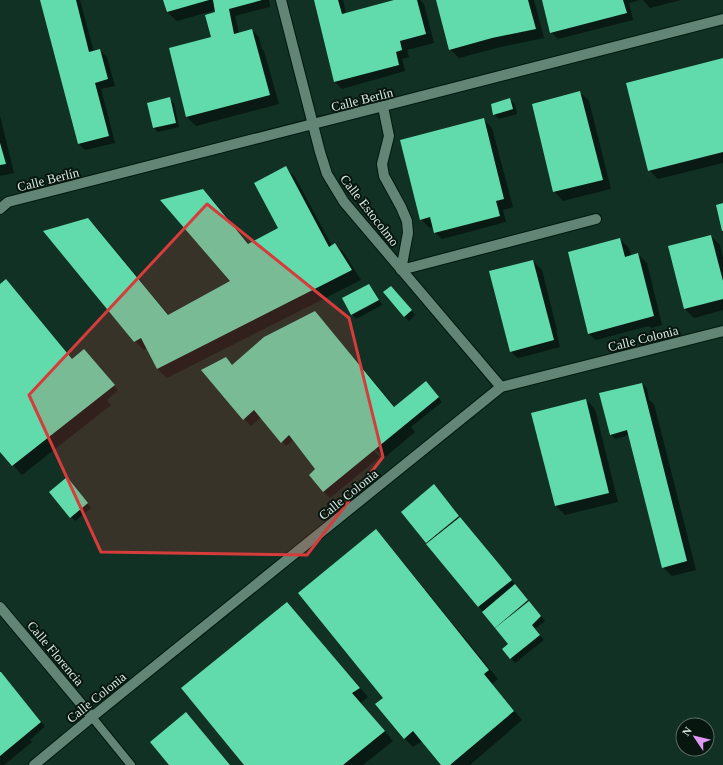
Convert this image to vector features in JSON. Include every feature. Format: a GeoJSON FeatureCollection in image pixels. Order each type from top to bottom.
{"type":"FeatureCollection","features":[{"type":"Feature","properties":{"kind":"street","name":"Calle Estocolmo"},"geometry":{"type":"LineString","coordinates":[[281,0],[327,174],[344,202],[501,387]]}},
{"type":"Feature","properties":{"kind":"street","name":"Calle Berlín"},"geometry":{"type":"LineString","coordinates":[[0,209],[4,203],[723,19]]}},
{"type":"Feature","properties":{"kind":"street","name":"Calle Estocolmo"},"geometry":{"type":"LineString","coordinates":[[383,107],[389,136],[382,164],[384,176],[407,221],[408,233],[401,270]]}},
{"type":"Feature","properties":{"kind":"street"},"geometry":{"type":"LineString","coordinates":[[401,270],[596,219]]}},
{"type":"Feature","properties":{"kind":"street","name":"Calle Colonia"},"geometry":{"type":"LineString","coordinates":[[34,765],[92,716],[501,387],[723,331]]}},
{"type":"Feature","properties":{"kind":"street","name":"Calle Florencia"},"geometry":{"type":"LineString","coordinates":[[0,607],[92,716]]}},
{"type":"Feature","properties":{"kind":"lane"},"geometry":{"type":"LineString","coordinates":[[92,716],[131,765]]}},
{"type":"Feature","properties":{"kind":"highlighted area"},"geometry":{"type":"Polygon","coordinates":[[[207,204],[349,318],[383,457],[307,555],[101,552],[29,395],[207,204]]]}},
{"type":"Feature","properties":{"kind":"building"},"geometry":{"type":"Polygon","coordinates":[[[40,0],[76,0],[89,52],[100,49],[108,79],[95,83],[109,136],[78,144],[40,0]]]}},
{"type":"Feature","properties":{"kind":"building"},"geometry":{"type":"Polygon","coordinates":[[[163,0],[209,0],[167,12],[163,0]]]}},
{"type":"Feature","properties":{"kind":"building"},"geometry":{"type":"Polygon","coordinates":[[[213,0],[262,0],[229,9],[234,34],[252,29],[270,95],[186,117],[169,48],[211,37],[205,15],[215,12],[213,0]]]}},
{"type":"Feature","properties":{"kind":"building"},"geometry":{"type":"Polygon","coordinates":[[[314,0],[338,0],[342,14],[394,0],[417,0],[426,34],[400,41],[402,50],[396,52],[399,65],[334,82],[314,0]]]}},
{"type":"Feature","properties":{"kind":"building"},"geometry":{"type":"Polygon","coordinates":[[[436,0],[528,0],[536,29],[492,38],[449,50],[436,0]]]}},
{"type":"Feature","properties":{"kind":"building"},"geometry":{"type":"Polygon","coordinates":[[[542,0],[623,0],[627,13],[550,33],[542,0]]]}},
{"type":"Feature","properties":{"kind":"building"},"geometry":{"type":"Polygon","coordinates":[[[723,58],[723,152],[648,171],[626,83],[723,58]]]}},
{"type":"Feature","properties":{"kind":"building"},"geometry":{"type":"Polygon","coordinates":[[[580,91],[603,180],[553,192],[532,104],[580,91]]]}},
{"type":"Feature","properties":{"kind":"building"},"geometry":{"type":"Polygon","coordinates":[[[170,97],[176,123],[153,128],[147,103],[170,97]]]}},
{"type":"Feature","properties":{"kind":"building"},"geometry":{"type":"Polygon","coordinates":[[[510,98],[513,109],[493,115],[491,104],[510,98]]]}},
{"type":"Feature","properties":{"kind":"building"},"geometry":{"type":"Polygon","coordinates":[[[484,118],[504,199],[496,201],[500,216],[434,233],[430,217],[420,220],[400,140],[484,118]]]}},
{"type":"Feature","properties":{"kind":"building"},"geometry":{"type":"Polygon","coordinates":[[[0,143],[6,164],[0,165],[0,143]]]}},
{"type":"Feature","properties":{"kind":"building"},"geometry":{"type":"Polygon","coordinates":[[[286,166],[329,247],[335,243],[352,270],[157,369],[141,338],[134,342],[43,231],[88,218],[168,315],[230,281],[160,200],[203,189],[248,244],[278,228],[254,183],[286,166]]]}},
{"type":"Feature","properties":{"kind":"building"},"geometry":{"type":"Polygon","coordinates":[[[723,203],[723,231],[722,231],[716,205],[723,203]]]}},
{"type":"Feature","properties":{"kind":"building"},"geometry":{"type":"Polygon","coordinates":[[[711,235],[723,281],[723,299],[684,309],[668,246],[711,235]]]}},
{"type":"Feature","properties":{"kind":"building"},"geometry":{"type":"Polygon","coordinates":[[[620,238],[625,257],[638,253],[654,316],[588,334],[568,252],[620,238]]]}},
{"type":"Feature","properties":{"kind":"building"},"geometry":{"type":"Polygon","coordinates":[[[533,260],[554,340],[510,352],[489,271],[533,260]]]}},
{"type":"Feature","properties":{"kind":"building"},"geometry":{"type":"Polygon","coordinates":[[[6,279],[72,359],[84,349],[115,385],[12,466],[0,452],[0,284],[6,279]]]}},
{"type":"Feature","properties":{"kind":"building"},"geometry":{"type":"Polygon","coordinates":[[[369,284],[379,300],[351,315],[342,298],[369,284]]]}},
{"type":"Feature","properties":{"kind":"building"},"geometry":{"type":"Polygon","coordinates":[[[391,286],[412,310],[404,317],[383,292],[391,286]]]}},
{"type":"Feature","properties":{"kind":"building"},"geometry":{"type":"Polygon","coordinates":[[[315,311],[394,407],[426,381],[439,397],[323,492],[309,475],[315,469],[289,435],[281,443],[254,410],[243,420],[201,370],[226,357],[232,365],[264,337],[315,311]]]}},
{"type":"Feature","properties":{"kind":"building"},"geometry":{"type":"Polygon","coordinates":[[[642,383],[687,561],[662,568],[627,430],[610,435],[599,393],[642,383]]]}},
{"type":"Feature","properties":{"kind":"building"},"geometry":{"type":"Polygon","coordinates":[[[586,399],[609,493],[555,506],[531,413],[586,399]]]}},
{"type":"Feature","properties":{"kind":"building"},"geometry":{"type":"Polygon","coordinates":[[[67,477],[88,503],[70,518],[49,492],[67,477]]]}},
{"type":"Feature","properties":{"kind":"building"},"geometry":{"type":"Polygon","coordinates":[[[434,484],[459,516],[426,543],[401,512],[434,484]]]}},
{"type":"Feature","properties":{"kind":"building"},"geometry":{"type":"Polygon","coordinates":[[[460,517],[512,580],[478,607],[426,544],[460,517]]]}},
{"type":"Feature","properties":{"kind":"building"},"geometry":{"type":"Polygon","coordinates":[[[376,529],[489,670],[484,674],[514,711],[450,765],[441,765],[413,731],[404,739],[375,704],[383,698],[298,593],[376,529]]]}},
{"type":"Feature","properties":{"kind":"building"},"geometry":{"type":"Polygon","coordinates":[[[515,584],[528,600],[495,628],[482,612],[515,584]]]}},
{"type":"Feature","properties":{"kind":"building"},"geometry":{"type":"Polygon","coordinates":[[[529,601],[541,616],[532,625],[540,635],[510,659],[502,649],[508,644],[495,628],[529,601]]]}},
{"type":"Feature","properties":{"kind":"building"},"geometry":{"type":"Polygon","coordinates":[[[287,602],[360,688],[352,693],[385,731],[343,765],[244,765],[181,688],[287,602]]]}},
{"type":"Feature","properties":{"kind":"building"},"geometry":{"type":"Polygon","coordinates":[[[0,672],[41,722],[0,756],[0,672]]]}},
{"type":"Feature","properties":{"kind":"building"},"geometry":{"type":"Polygon","coordinates":[[[186,712],[230,765],[169,765],[150,742],[186,712]]]}}]}
